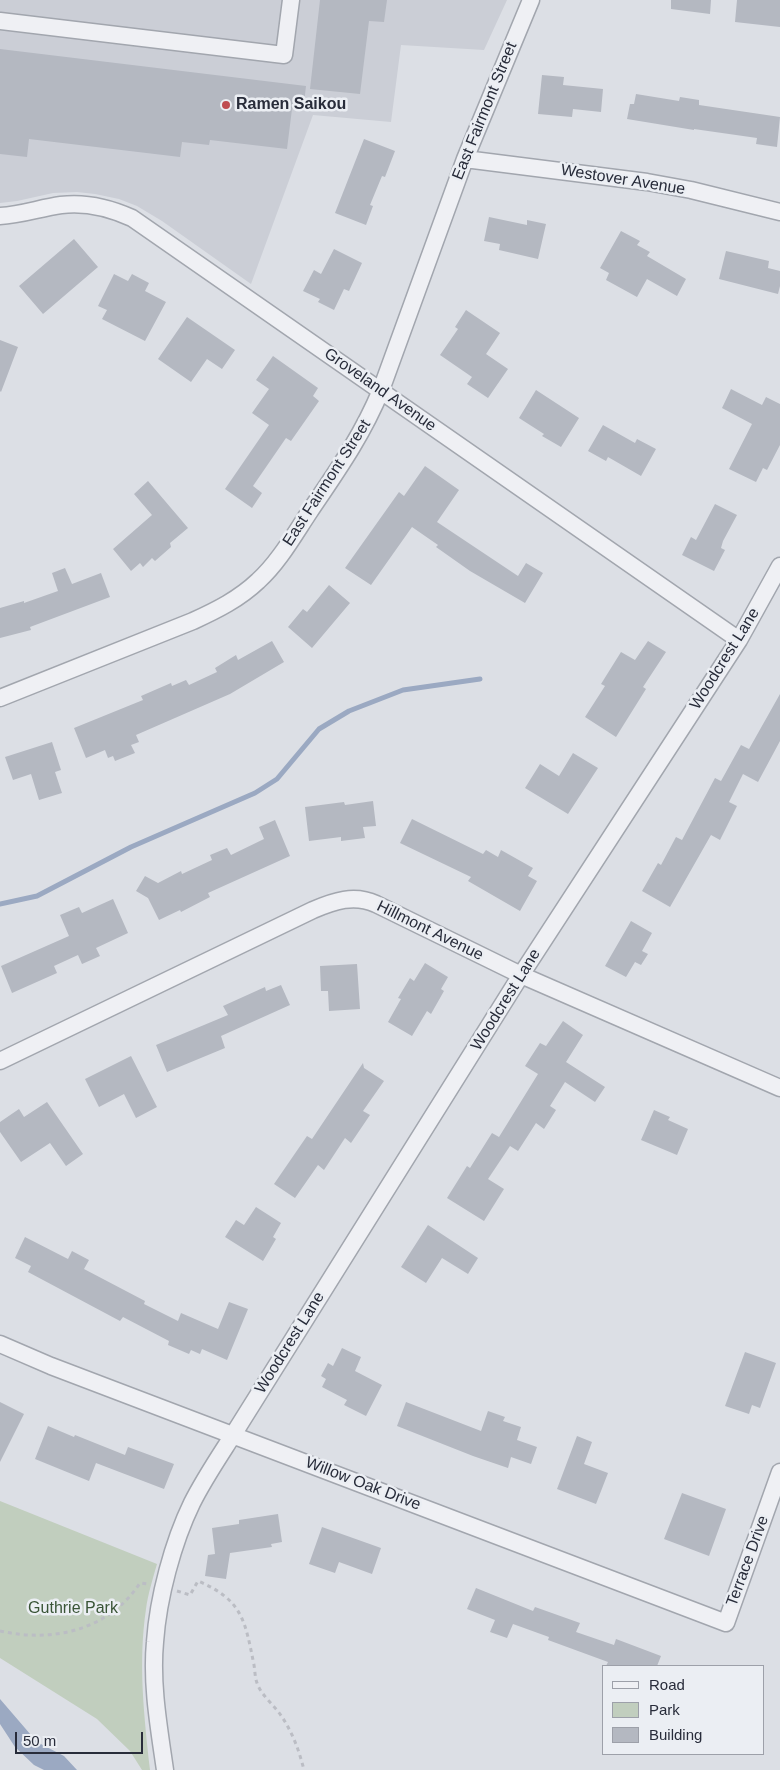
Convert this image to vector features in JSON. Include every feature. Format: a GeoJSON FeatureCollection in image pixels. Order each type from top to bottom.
{"type":"FeatureCollection","features":[{"type":"Feature","properties":{"kind":"street"},"geometry":{"type":"LineString","coordinates":[[0,21],[284,55],[290,0]]}},
{"type":"Feature","properties":{"kind":"street","name":"East Fairmont Street"},"geometry":{"type":"LineString","coordinates":[[0,698],[221,608],[247,591],[269,570],[293,537],[368,420],[381,390],[464,159],[531,0]]}},
{"type":"Feature","properties":{"kind":"street","name":"Westover Avenue"},"geometry":{"type":"LineString","coordinates":[[464,159],[647,182],[691,190],[780,212]]}},
{"type":"Feature","properties":{"kind":"street","name":"Groveland Avenue"},"geometry":{"type":"LineString","coordinates":[[0,216],[70,204],[96,206],[126,215],[142,224],[739,640]]}},
{"type":"Feature","properties":{"kind":"street","name":"Woodcrest Lane"},"geometry":{"type":"LineString","coordinates":[[165,1770],[154,1679],[155,1642],[172,1556],[186,1518],[201,1488],[521,975],[739,640],[780,566]]}},
{"type":"Feature","properties":{"kind":"street","name":"Hillmont Avenue"},"geometry":{"type":"LineString","coordinates":[[0,1061],[313,910],[340,900],[358,899],[372,902],[521,975],[780,1088]]}},
{"type":"Feature","properties":{"kind":"street","name":"Willow Oak Drive"},"geometry":{"type":"LineString","coordinates":[[0,1344],[42,1362],[726,1622]]}},
{"type":"Feature","properties":{"kind":"street","name":"Terrace Drive"},"geometry":{"type":"LineString","coordinates":[[726,1622],[780,1472]]}},
{"type":"Feature","properties":{"kind":"path"},"geometry":{"type":"LineString","coordinates":[[178,1591],[190,1595],[198,1581],[222,1592],[235,1606],[245,1623],[257,1684],[263,1695],[280,1714],[290,1730],[304,1770]]}},
{"type":"Feature","properties":{"kind":"path"},"geometry":{"type":"LineString","coordinates":[[0,1631],[46,1636],[72,1632],[88,1627],[120,1607],[132,1595],[140,1583],[152,1585]]}},
{"type":"Feature","properties":{"kind":"shaded area"},"geometry":{"type":"Polygon","coordinates":[[[0,0],[507,0],[484,50],[401,45],[391,122],[313,115],[251,284],[162,221],[137,206],[119,199],[77,192],[53,193],[0,203],[0,0]]]}},
{"type":"Feature","properties":{"kind":"green space","name":"Guthrie Park"},"geometry":{"type":"Polygon","coordinates":[[[0,1501],[157,1564],[147,1603],[142,1649],[144,1710],[150,1770],[142,1770],[130,1751],[97,1719],[0,1658],[0,1501]]]}},
{"type":"Feature","properties":{"kind":"water"},"geometry":{"type":"Polygon","coordinates":[[[0,1699],[37,1742],[64,1756],[77,1770],[44,1770],[34,1765],[15,1747],[0,1724],[0,1699]]]}},
{"type":"Feature","properties":{"kind":"building"},"geometry":{"type":"Polygon","coordinates":[[[320,0],[387,0],[384,22],[369,21],[360,94],[310,89],[320,0]]]}},
{"type":"Feature","properties":{"kind":"building"},"geometry":{"type":"Polygon","coordinates":[[[671,0],[711,0],[710,14],[671,9],[671,0]]]}},
{"type":"Feature","properties":{"kind":"building"},"geometry":{"type":"Polygon","coordinates":[[[737,0],[780,0],[780,27],[735,22],[737,0]]]}},
{"type":"Feature","properties":{"kind":"building"},"geometry":{"type":"Polygon","coordinates":[[[0,49],[306,86],[303,111],[292,109],[287,149],[210,140],[209,145],[182,142],[180,157],[29,139],[27,157],[0,154],[0,49]]]}},
{"type":"Feature","properties":{"kind":"building"},"geometry":{"type":"Polygon","coordinates":[[[542,75],[564,77],[563,85],[603,89],[601,112],[573,109],[572,117],[538,114],[542,75]]]}},
{"type":"Feature","properties":{"kind":"building"},"geometry":{"type":"Polygon","coordinates":[[[636,94],[679,101],[680,97],[699,100],[699,105],[780,117],[777,147],[756,144],[757,138],[627,119],[630,104],[634,104],[636,94]]]}},
{"type":"Feature","properties":{"kind":"building"},"geometry":{"type":"Polygon","coordinates":[[[364,139],[395,151],[385,177],[382,176],[370,205],[373,206],[366,225],[335,213],[364,139]]]}},
{"type":"Feature","properties":{"kind":"building"},"geometry":{"type":"Polygon","coordinates":[[[489,217],[527,225],[527,220],[546,224],[538,259],[499,250],[500,244],[484,241],[489,217]]]}},
{"type":"Feature","properties":{"kind":"building"},"geometry":{"type":"Polygon","coordinates":[[[621,231],[640,241],[637,245],[650,252],[647,256],[686,279],[677,296],[647,279],[637,297],[606,280],[609,273],[600,268],[621,231]]]}},
{"type":"Feature","properties":{"kind":"building"},"geometry":{"type":"Polygon","coordinates":[[[74,239],[98,267],[43,314],[19,286],[74,239]]]}},
{"type":"Feature","properties":{"kind":"building"},"geometry":{"type":"Polygon","coordinates":[[[334,249],[362,263],[349,291],[344,289],[334,310],[318,302],[320,299],[303,291],[314,270],[321,274],[334,249]]]}},
{"type":"Feature","properties":{"kind":"building"},"geometry":{"type":"Polygon","coordinates":[[[726,251],[769,261],[768,268],[780,271],[778,294],[719,279],[726,251]]]}},
{"type":"Feature","properties":{"kind":"building"},"geometry":{"type":"Polygon","coordinates":[[[114,274],[128,281],[132,274],[149,283],[145,291],[166,302],[145,341],[102,319],[107,310],[98,306],[114,274]]]}},
{"type":"Feature","properties":{"kind":"building"},"geometry":{"type":"Polygon","coordinates":[[[466,310],[500,333],[486,354],[508,369],[488,398],[467,384],[472,377],[440,355],[458,329],[455,327],[466,310]]]}},
{"type":"Feature","properties":{"kind":"building"},"geometry":{"type":"Polygon","coordinates":[[[187,317],[235,350],[222,369],[207,359],[191,382],[158,359],[187,317]]]}},
{"type":"Feature","properties":{"kind":"building"},"geometry":{"type":"Polygon","coordinates":[[[0,340],[18,347],[1,392],[0,391],[0,340]]]}},
{"type":"Feature","properties":{"kind":"building"},"geometry":{"type":"Polygon","coordinates":[[[273,356],[318,388],[313,396],[319,401],[291,441],[286,438],[253,486],[262,493],[252,508],[225,489],[269,425],[252,413],[269,389],[256,380],[273,356]]]}},
{"type":"Feature","properties":{"kind":"building"},"geometry":{"type":"Polygon","coordinates":[[[731,389],[762,405],[766,397],[780,404],[780,445],[767,470],[763,468],[756,482],[729,469],[752,424],[722,408],[731,389]]]}},
{"type":"Feature","properties":{"kind":"building"},"geometry":{"type":"Polygon","coordinates":[[[536,390],[579,418],[561,447],[542,436],[544,434],[519,418],[536,390]]]}},
{"type":"Feature","properties":{"kind":"building"},"geometry":{"type":"Polygon","coordinates":[[[603,425],[635,443],[637,439],[656,449],[641,476],[608,457],[606,461],[588,451],[603,425]]]}},
{"type":"Feature","properties":{"kind":"building"},"geometry":{"type":"Polygon","coordinates":[[[425,466],[459,490],[437,522],[518,576],[526,563],[543,573],[525,603],[470,571],[412,527],[371,585],[345,568],[399,492],[404,496],[425,466]]]}},
{"type":"Feature","properties":{"kind":"building"},"geometry":{"type":"Polygon","coordinates":[[[148,481],[188,528],[170,543],[171,547],[155,561],[152,558],[143,567],[140,563],[131,571],[113,549],[152,515],[134,494],[148,481]]]}},
{"type":"Feature","properties":{"kind":"building"},"geometry":{"type":"Polygon","coordinates":[[[715,504],[737,515],[723,541],[721,548],[725,550],[714,571],[682,555],[691,537],[696,540],[715,504]]]}},
{"type":"Feature","properties":{"kind":"building"},"geometry":{"type":"Polygon","coordinates":[[[65,568],[72,584],[101,573],[110,597],[30,627],[31,630],[0,638],[0,608],[24,601],[24,603],[58,591],[52,573],[65,568]]]}},
{"type":"Feature","properties":{"kind":"building"},"geometry":{"type":"Polygon","coordinates":[[[329,585],[350,603],[312,648],[288,627],[303,609],[307,612],[329,585]]]}},
{"type":"Feature","properties":{"kind":"building"},"geometry":{"type":"Polygon","coordinates":[[[272,641],[284,662],[230,694],[136,735],[139,742],[131,745],[135,753],[115,761],[113,756],[108,758],[105,750],[86,758],[74,728],[143,700],[141,696],[171,683],[172,686],[186,680],[189,685],[217,672],[215,668],[236,655],[238,660],[272,641]]]}},
{"type":"Feature","properties":{"kind":"building"},"geometry":{"type":"Polygon","coordinates":[[[648,641],[666,652],[643,687],[646,689],[616,737],[585,717],[605,686],[601,684],[621,652],[635,660],[648,641]]]}},
{"type":"Feature","properties":{"kind":"building"},"geometry":{"type":"Polygon","coordinates":[[[780,694],[780,741],[758,782],[743,774],[729,802],[737,806],[720,840],[711,835],[670,907],[642,891],[658,863],[661,865],[676,837],[682,840],[715,778],[721,781],[741,745],[749,749],[780,694]]]}},
{"type":"Feature","properties":{"kind":"building"},"geometry":{"type":"Polygon","coordinates":[[[52,742],[61,770],[55,772],[62,793],[39,800],[31,774],[13,780],[5,757],[52,742]]]}},
{"type":"Feature","properties":{"kind":"building"},"geometry":{"type":"Polygon","coordinates":[[[573,753],[598,768],[568,814],[525,788],[540,764],[559,776],[573,753]]]}},
{"type":"Feature","properties":{"kind":"building"},"geometry":{"type":"Polygon","coordinates":[[[373,801],[376,826],[363,827],[365,838],[341,841],[341,837],[309,841],[305,807],[344,802],[345,805],[373,801]]]}},
{"type":"Feature","properties":{"kind":"building"},"geometry":{"type":"Polygon","coordinates":[[[412,819],[483,854],[486,850],[498,857],[501,850],[533,868],[528,876],[537,881],[520,911],[468,881],[471,877],[400,843],[412,819]]]}},
{"type":"Feature","properties":{"kind":"building"},"geometry":{"type":"Polygon","coordinates":[[[275,820],[290,856],[208,893],[210,897],[181,912],[180,910],[159,920],[148,898],[136,891],[145,876],[158,883],[181,871],[182,874],[212,860],[210,855],[227,848],[231,855],[264,839],[259,827],[275,820]]]}},
{"type":"Feature","properties":{"kind":"building"},"geometry":{"type":"Polygon","coordinates":[[[113,899],[128,933],[96,948],[100,956],[82,964],[78,955],[54,966],[57,973],[12,993],[1,966],[69,936],[60,915],[79,907],[82,913],[113,899]]]}},
{"type":"Feature","properties":{"kind":"building"},"geometry":{"type":"Polygon","coordinates":[[[631,921],[652,933],[642,951],[648,954],[641,965],[635,962],[626,977],[605,966],[631,921]]]}},
{"type":"Feature","properties":{"kind":"building"},"geometry":{"type":"Polygon","coordinates":[[[425,963],[448,977],[441,989],[444,991],[431,1014],[427,1011],[412,1036],[388,1022],[401,999],[398,998],[410,978],[414,981],[425,963]]]}},
{"type":"Feature","properties":{"kind":"building"},"geometry":{"type":"Polygon","coordinates":[[[357,964],[360,1009],[329,1011],[328,991],[321,991],[320,966],[357,964]]]}},
{"type":"Feature","properties":{"kind":"building"},"geometry":{"type":"Polygon","coordinates":[[[281,985],[290,1005],[221,1036],[225,1048],[167,1072],[156,1045],[228,1015],[223,1006],[265,987],[266,991],[281,985]]]}},
{"type":"Feature","properties":{"kind":"building"},"geometry":{"type":"Polygon","coordinates":[[[563,1021],[583,1035],[566,1062],[605,1087],[595,1102],[565,1082],[550,1106],[556,1110],[544,1129],[536,1123],[518,1151],[510,1146],[488,1179],[504,1189],[484,1221],[447,1198],[467,1166],[470,1168],[492,1133],[499,1137],[538,1074],[525,1066],[540,1043],[546,1046],[563,1021]]]}},
{"type":"Feature","properties":{"kind":"building"},"geometry":{"type":"Polygon","coordinates":[[[131,1056],[157,1107],[136,1118],[124,1094],[99,1107],[85,1079],[131,1056]]]}},
{"type":"Feature","properties":{"kind":"building"},"geometry":{"type":"Polygon","coordinates":[[[363,1063],[364,1068],[384,1081],[363,1111],[370,1115],[351,1143],[345,1138],[324,1170],[318,1165],[295,1198],[274,1184],[307,1136],[312,1139],[363,1063]]]}},
{"type":"Feature","properties":{"kind":"building"},"geometry":{"type":"Polygon","coordinates":[[[47,1102],[83,1154],[66,1166],[50,1143],[21,1162],[0,1132],[0,1122],[19,1109],[24,1117],[47,1102]]]}},
{"type":"Feature","properties":{"kind":"building"},"geometry":{"type":"Polygon","coordinates":[[[654,1110],[670,1117],[668,1120],[688,1129],[677,1155],[641,1140],[654,1110]]]}},
{"type":"Feature","properties":{"kind":"building"},"geometry":{"type":"Polygon","coordinates":[[[256,1207],[281,1223],[273,1237],[276,1239],[263,1261],[225,1237],[236,1220],[244,1225],[256,1207]]]}},
{"type":"Feature","properties":{"kind":"building"},"geometry":{"type":"Polygon","coordinates":[[[428,1225],[478,1258],[468,1274],[442,1258],[426,1283],[401,1267],[428,1225]]]}},
{"type":"Feature","properties":{"kind":"building"},"geometry":{"type":"Polygon","coordinates":[[[25,1237],[68,1259],[72,1251],[89,1260],[84,1269],[145,1301],[144,1304],[178,1321],[181,1313],[218,1329],[229,1302],[248,1309],[227,1360],[202,1349],[200,1354],[191,1350],[189,1354],[168,1345],[169,1341],[123,1317],[120,1321],[28,1272],[31,1266],[15,1258],[25,1237]]]}},
{"type":"Feature","properties":{"kind":"building"},"geometry":{"type":"Polygon","coordinates":[[[342,1348],[361,1357],[355,1371],[382,1385],[366,1416],[344,1405],[347,1400],[322,1387],[326,1379],[321,1376],[328,1363],[333,1366],[342,1348]]]}},
{"type":"Feature","properties":{"kind":"building"},"geometry":{"type":"Polygon","coordinates":[[[745,1352],[776,1363],[760,1408],[752,1405],[749,1414],[725,1406],[745,1352]]]}},
{"type":"Feature","properties":{"kind":"building"},"geometry":{"type":"Polygon","coordinates":[[[0,1402],[24,1414],[0,1462],[0,1402]]]}},
{"type":"Feature","properties":{"kind":"building"},"geometry":{"type":"Polygon","coordinates":[[[406,1402],[481,1431],[488,1411],[505,1417],[503,1421],[521,1427],[517,1440],[537,1447],[531,1464],[511,1457],[508,1468],[397,1426],[406,1402]]]}},
{"type":"Feature","properties":{"kind":"building"},"geometry":{"type":"Polygon","coordinates":[[[48,1426],[125,1455],[128,1447],[174,1464],[164,1489],[96,1463],[89,1481],[35,1459],[48,1426]]]}},
{"type":"Feature","properties":{"kind":"building"},"geometry":{"type":"Polygon","coordinates":[[[577,1436],[592,1442],[584,1464],[608,1473],[596,1504],[557,1489],[577,1436]]]}},
{"type":"Feature","properties":{"kind":"building"},"geometry":{"type":"Polygon","coordinates":[[[682,1493],[726,1509],[709,1556],[664,1539],[682,1493]]]}},
{"type":"Feature","properties":{"kind":"building"},"geometry":{"type":"Polygon","coordinates":[[[278,1514],[282,1542],[271,1544],[272,1547],[230,1553],[226,1579],[205,1576],[208,1555],[215,1554],[212,1528],[239,1524],[239,1520],[278,1514]]]}},
{"type":"Feature","properties":{"kind":"building"},"geometry":{"type":"Polygon","coordinates":[[[322,1527],[381,1548],[372,1574],[339,1562],[335,1573],[309,1564],[322,1527]]]}},
{"type":"Feature","properties":{"kind":"building"},"geometry":{"type":"Polygon","coordinates":[[[476,1588],[533,1611],[535,1607],[580,1623],[576,1632],[614,1645],[616,1639],[661,1656],[657,1665],[606,1665],[608,1662],[548,1640],[549,1637],[513,1624],[507,1638],[490,1632],[495,1620],[467,1609],[476,1588]]]}},
{"type":"Feature","properties":{"kind":"waterway"},"geometry":{"type":"LineString","coordinates":[[0,904],[37,896],[131,847],[255,793],[277,779],[319,729],[349,711],[403,690],[480,679]]}},
{"type":"Feature","properties":{"kind":"place","name":"Ramen Saikou"},"geometry":{"type":"Point","coordinates":[226,105]}}]}
